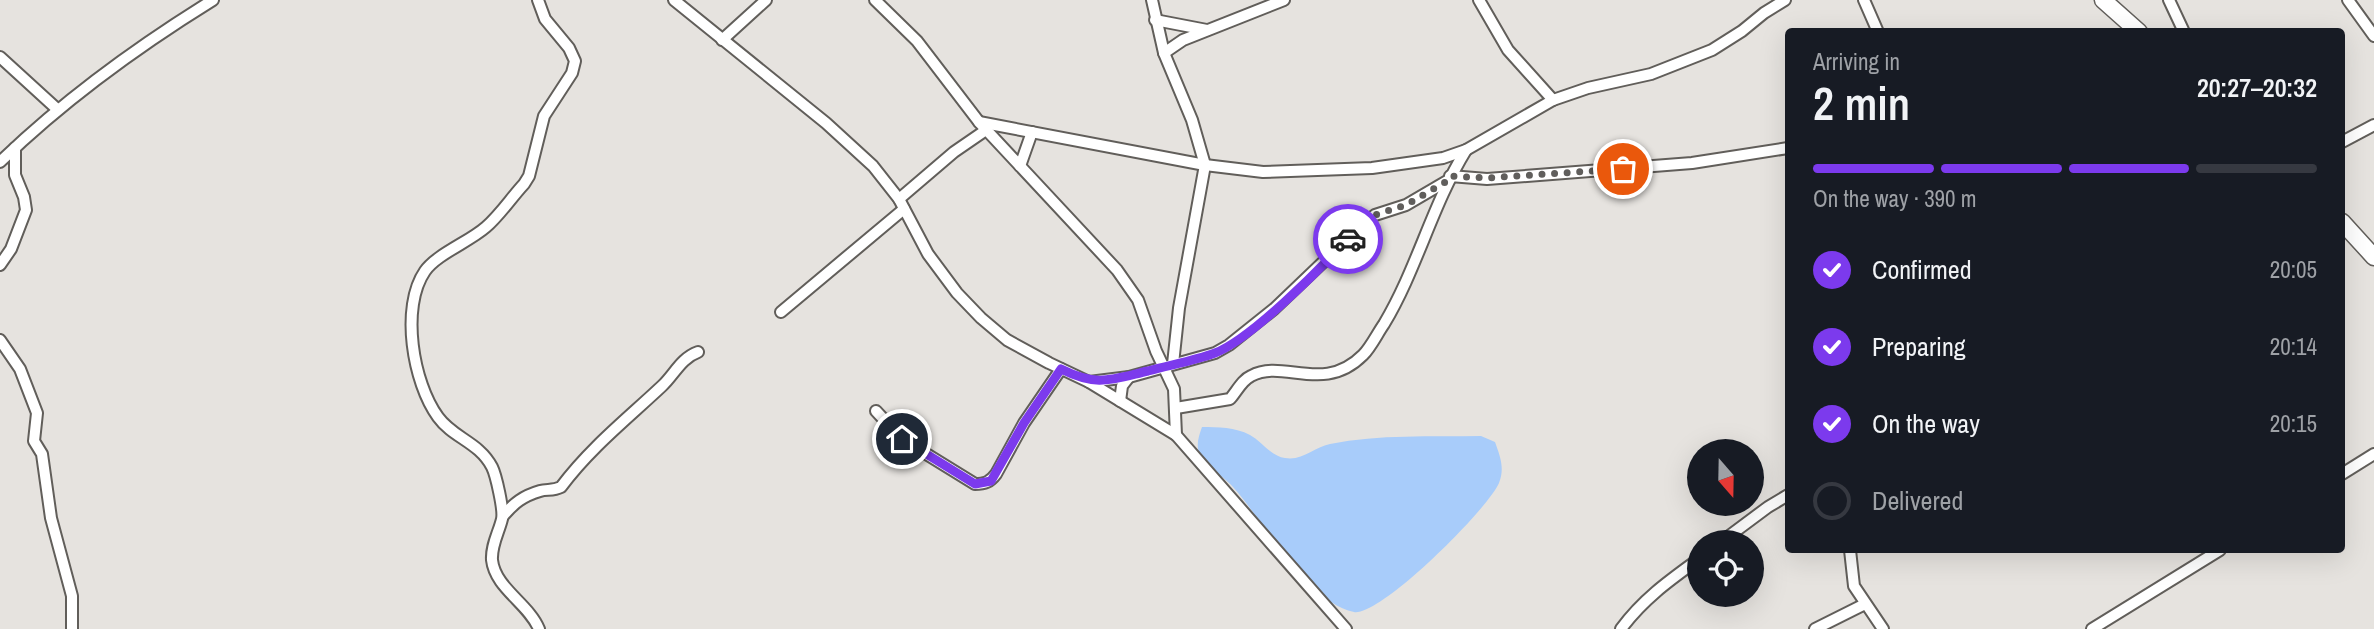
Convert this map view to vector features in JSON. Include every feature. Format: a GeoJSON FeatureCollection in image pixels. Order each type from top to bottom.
{"type":"FeatureCollection","features":[{"type":"Feature","properties":{"kind":"main road"},"geometry":{"type":"LineString","coordinates":[[2103,0],[2134,28]]}},
{"type":"Feature","properties":{"kind":"main road"},"geometry":{"type":"LineString","coordinates":[[2345,225],[2374,257]]}},
{"type":"Feature","properties":{"kind":"street"},"geometry":{"type":"LineString","coordinates":[[0,162],[57,109],[213,0]]}},
{"type":"Feature","properties":{"kind":"street"},"geometry":{"type":"LineString","coordinates":[[503,516],[493,468],[472,442],[454,433],[439,418],[421,387],[414,353],[413,303],[416,287],[426,268],[485,228],[524,184],[529,176],[544,116],[572,73],[575,61],[569,48],[545,19],[538,0]]}},
{"type":"Feature","properties":{"kind":"street"},"geometry":{"type":"LineString","coordinates":[[674,0],[826,123],[873,166],[902,204],[928,254],[973,310],[1007,340],[1089,382],[1176,435],[1346,629]]}},
{"type":"Feature","properties":{"kind":"street"},"geometry":{"type":"LineString","coordinates":[[722,40],[766,0]]}},
{"type":"Feature","properties":{"kind":"street"},"geometry":{"type":"LineString","coordinates":[[875,0],[917,41],[982,126],[1117,270],[1138,300],[1156,351],[1168,365]]}},
{"type":"Feature","properties":{"kind":"street"},"geometry":{"type":"LineString","coordinates":[[1152,0],[1164,53],[1192,120],[1205,165],[1168,365],[1177,408],[1176,435]]}},
{"type":"Feature","properties":{"kind":"street"},"geometry":{"type":"LineString","coordinates":[[1164,53],[1183,40],[1225,26],[1284,0]]}},
{"type":"Feature","properties":{"kind":"street"},"geometry":{"type":"LineString","coordinates":[[1479,0],[1508,50],[1553,100]]}},
{"type":"Feature","properties":{"kind":"street"},"geometry":{"type":"LineString","coordinates":[[781,312],[902,204],[982,126],[1032,132],[1205,165],[1263,172],[1372,169],[1443,158],[1466,150],[1553,100],[1588,88],[1651,74],[1712,50],[1742,32],[1764,13],[1785,0]]}},
{"type":"Feature","properties":{"kind":"street"},"geometry":{"type":"LineString","coordinates":[[1864,0],[1876,28]]}},
{"type":"Feature","properties":{"kind":"street"},"geometry":{"type":"LineString","coordinates":[[2169,0],[2182,28]]}},
{"type":"Feature","properties":{"kind":"street"},"geometry":{"type":"LineString","coordinates":[[2348,0],[2374,36]]}},
{"type":"Feature","properties":{"kind":"street"},"geometry":{"type":"LineString","coordinates":[[1155,20],[1207,30]]}},
{"type":"Feature","properties":{"kind":"street"},"geometry":{"type":"LineString","coordinates":[[0,57],[57,109]]}},
{"type":"Feature","properties":{"kind":"street"},"geometry":{"type":"LineString","coordinates":[[2345,140],[2374,125]]}},
{"type":"Feature","properties":{"kind":"street"},"geometry":{"type":"LineString","coordinates":[[1020,166],[1032,132]]}},
{"type":"Feature","properties":{"kind":"street"},"geometry":{"type":"LineString","coordinates":[[0,265],[11,249],[26,210],[15,175],[15,148]]}},
{"type":"Feature","properties":{"kind":"street"},"geometry":{"type":"LineString","coordinates":[[1089,382],[1135,375],[1215,353],[1274,309],[1375,215],[1406,205],[1448,178],[1487,178],[1654,166],[1785,148]]}},
{"type":"Feature","properties":{"kind":"street"},"geometry":{"type":"LineString","coordinates":[[1177,408],[1230,399],[1244,381],[1267,370],[1302,376],[1331,374],[1362,356],[1399,299],[1448,178],[1466,150]]}},
{"type":"Feature","properties":{"kind":"street"},"geometry":{"type":"LineString","coordinates":[[0,340],[20,369],[37,413],[34,441],[42,454],[51,517],[72,596],[72,629]]}},
{"type":"Feature","properties":{"kind":"street"},"geometry":{"type":"LineString","coordinates":[[1120,401],[1122,386],[1156,351]]}},
{"type":"Feature","properties":{"kind":"street"},"geometry":{"type":"LineString","coordinates":[[539,629],[535,618],[497,575],[492,560],[494,540],[503,516],[518,499],[542,490],[552,491],[561,487],[611,432],[666,383],[679,366],[698,352]]}},
{"type":"Feature","properties":{"kind":"street"},"geometry":{"type":"LineString","coordinates":[[876,411],[902,439],[975,484],[983,484],[991,481],[996,474],[1024,423],[1061,369]]}},
{"type":"Feature","properties":{"kind":"street"},"geometry":{"type":"LineString","coordinates":[[2345,472],[2374,454]]}},
{"type":"Feature","properties":{"kind":"street"},"geometry":{"type":"LineString","coordinates":[[1738,530],[1785,497]]}},
{"type":"Feature","properties":{"kind":"street"},"geometry":{"type":"LineString","coordinates":[[1850,553],[1854,586],[1882,629]]}},
{"type":"Feature","properties":{"kind":"street"},"geometry":{"type":"LineString","coordinates":[[2092,629],[2215,553]]}},
{"type":"Feature","properties":{"kind":"street"},"geometry":{"type":"LineString","coordinates":[[1622,629],[1635,610],[1687,568]]}},
{"type":"Feature","properties":{"kind":"street"},"geometry":{"type":"LineString","coordinates":[[1815,629],[1865,604]]}},
{"type":"Feature","properties":{"kind":"water"},"geometry":{"type":"Polygon","coordinates":[[[1202,427],[1244,432],[1285,458],[1303,456],[1324,446],[1349,441],[1481,436],[1495,442],[1502,472],[1491,496],[1432,559],[1386,598],[1367,609],[1354,612],[1336,605],[1303,577],[1233,487],[1205,463],[1198,446],[1202,427]]]}},
{"type":"Feature","properties":{"kind":"way so far"},"geometry":{"type":"LineString","coordinates":[[1348,239],[1375,215],[1406,205],[1447,181],[1450,176],[1487,178],[1623,169]]}},
{"type":"Feature","properties":{"kind":"route"},"geometry":{"type":"LineString","coordinates":[[902,439],[975,484],[991,481],[1017,440],[1024,423],[1061,369],[1089,382],[1129,377],[1215,353],[1274,309],[1348,239]]}}]}
